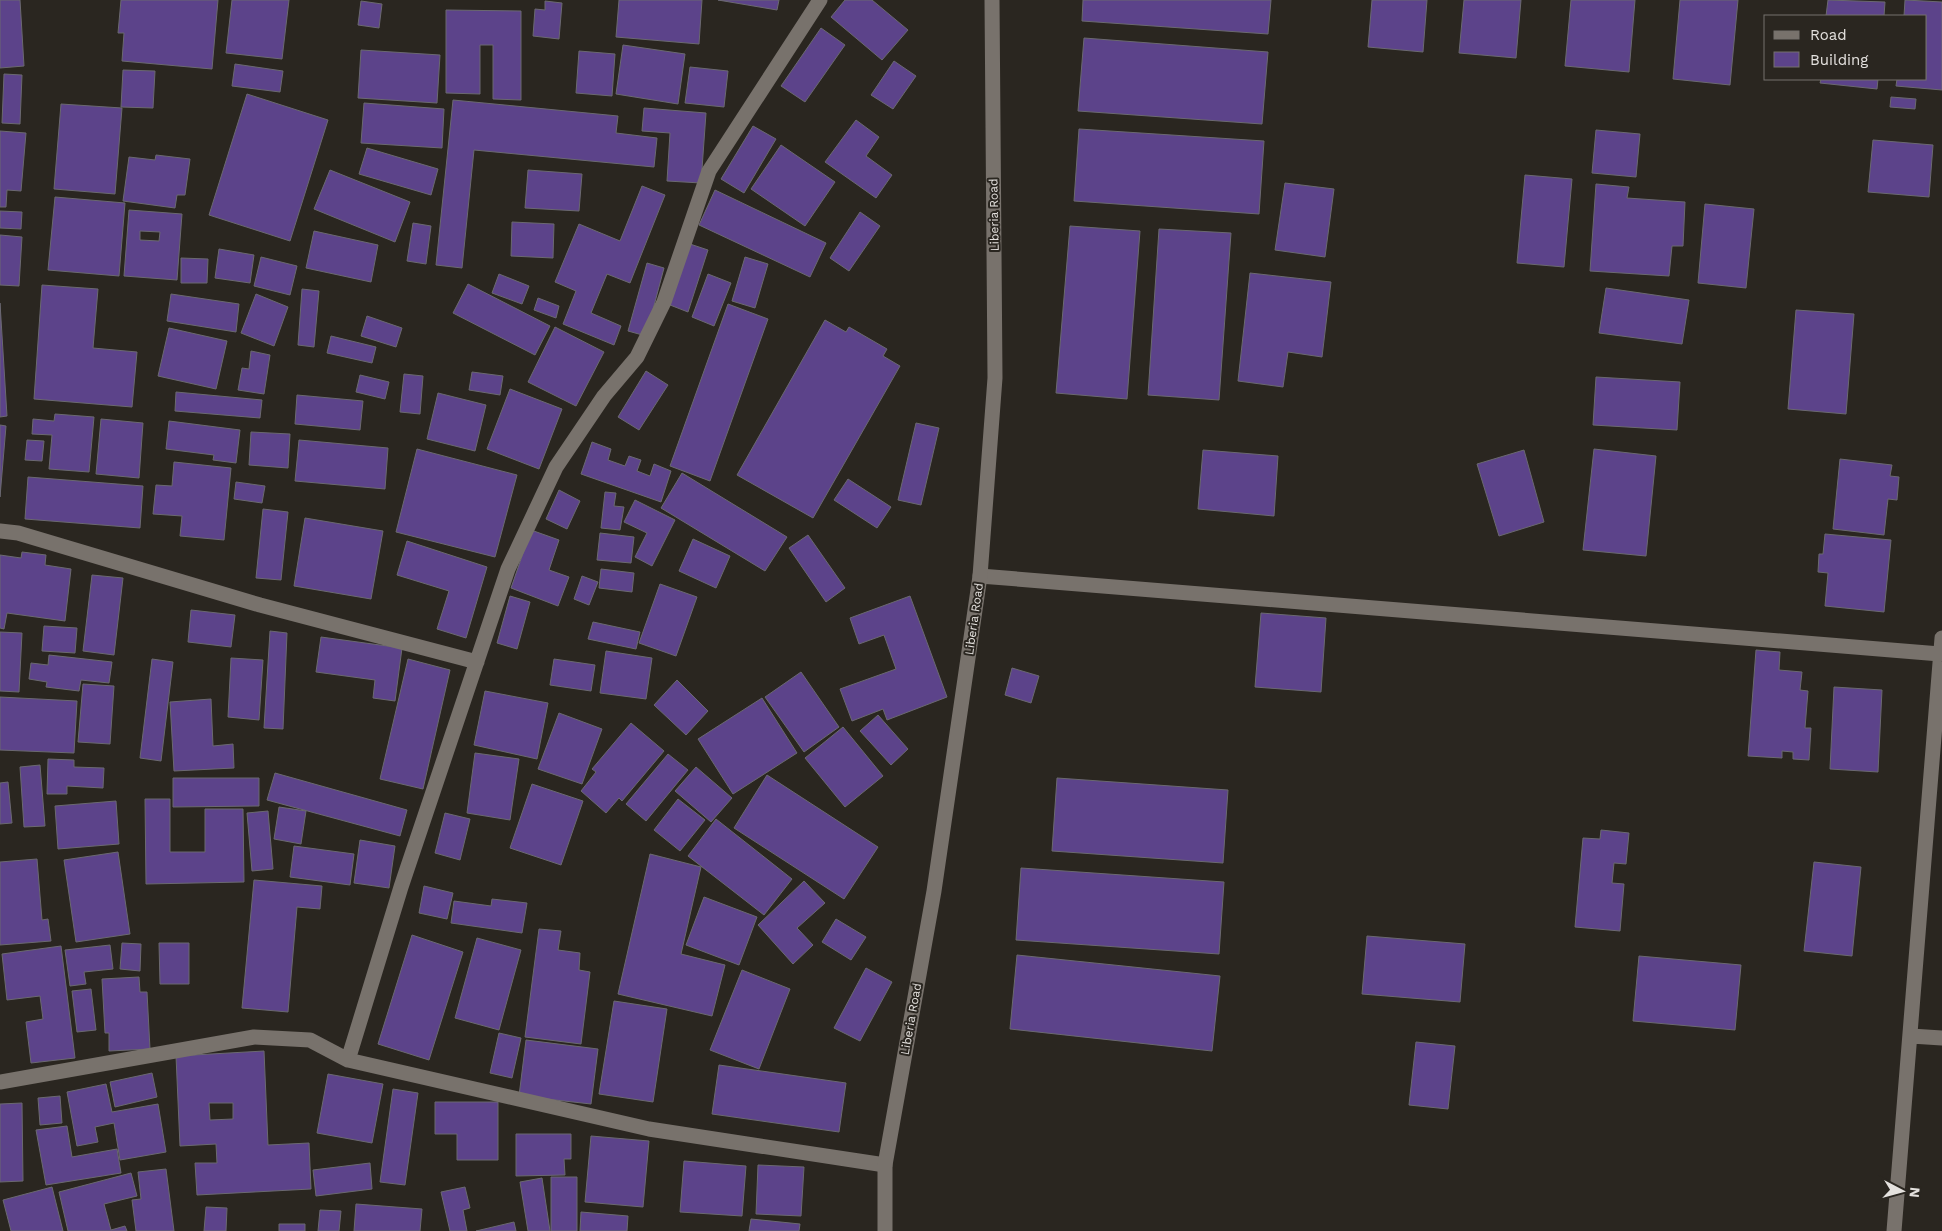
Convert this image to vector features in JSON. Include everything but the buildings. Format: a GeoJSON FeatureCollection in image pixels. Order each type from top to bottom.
{"type":"FeatureCollection","features":[{"type":"Feature","properties":{"kind":"street"},"geometry":{"type":"LineString","coordinates":[[348,1060],[401,887],[508,569],[556,466],[604,396],[637,357],[664,302],[709,171],[820,0]]}},
{"type":"Feature","properties":{"kind":"street","name":"Liberia Road"},"geometry":{"type":"LineString","coordinates":[[885,1231],[885,1165],[934,891],[980,576],[995,378],[992,0]]}},
{"type":"Feature","properties":{"kind":"street"},"geometry":{"type":"LineString","coordinates":[[0,531],[18,533],[260,605],[477,662]]}},
{"type":"Feature","properties":{"kind":"street"},"geometry":{"type":"LineString","coordinates":[[980,576],[1940,654]]}},
{"type":"Feature","properties":{"kind":"street"},"geometry":{"type":"LineString","coordinates":[[1894,1231],[1942,638]]}},
{"type":"Feature","properties":{"kind":"street"},"geometry":{"type":"LineString","coordinates":[[1911,1036],[1942,1038]]}},
{"type":"Feature","properties":{"kind":"street"},"geometry":{"type":"LineString","coordinates":[[0,1082],[254,1037],[310,1040],[348,1060],[649,1129],[885,1165]]}}]}
